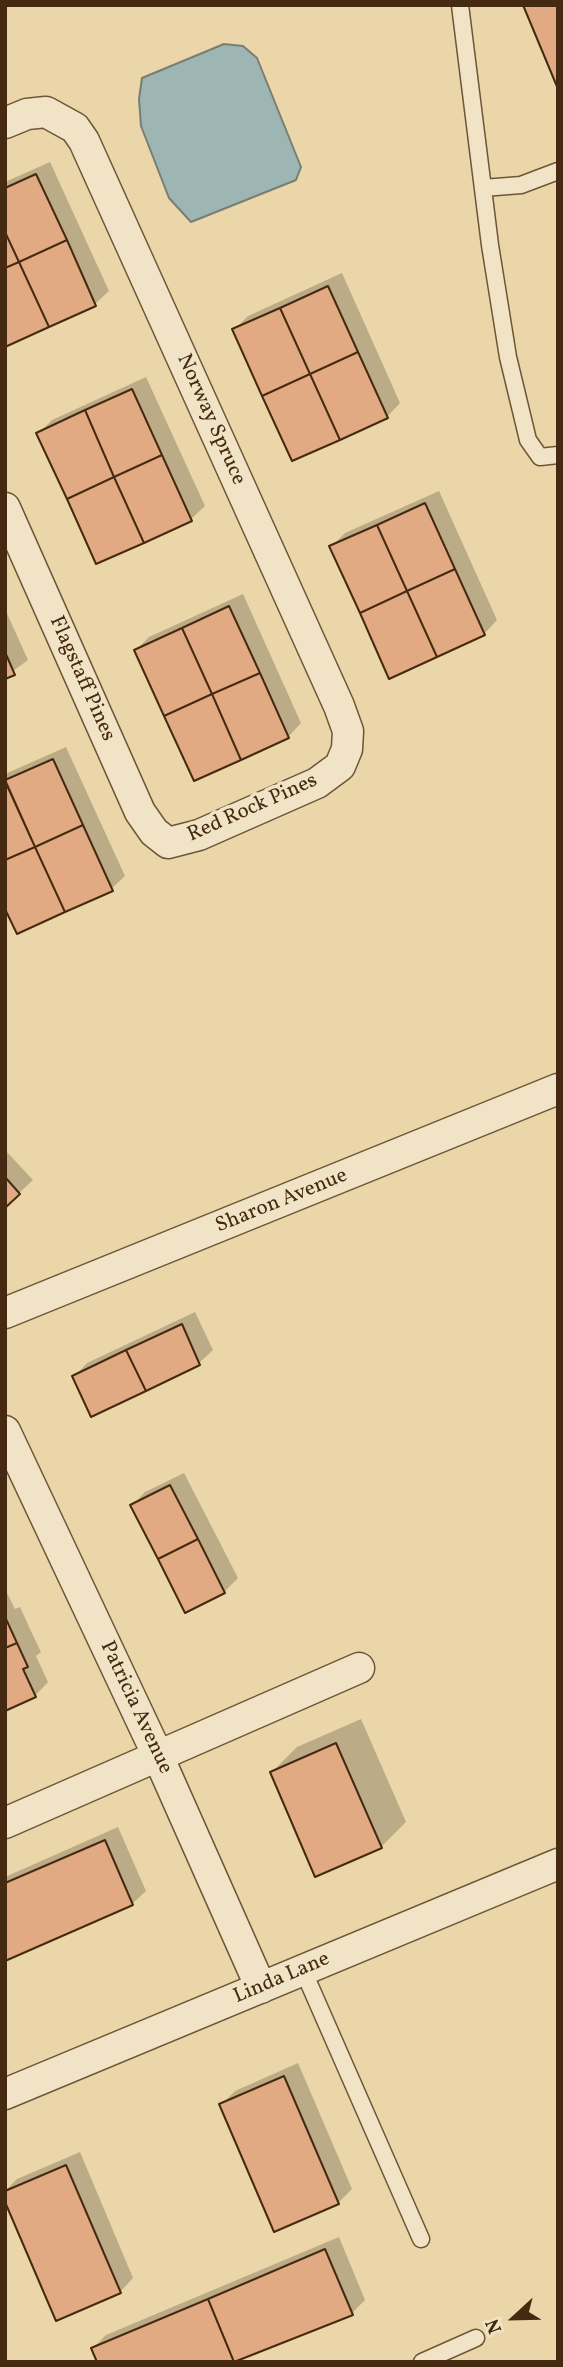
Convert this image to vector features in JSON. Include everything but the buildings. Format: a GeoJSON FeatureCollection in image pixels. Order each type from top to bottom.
{"type":"FeatureCollection","features":[{"type":"Feature","properties":{"kind":"street","name":"Norway Spruce"},"geometry":{"type":"LineString","coordinates":[[5,123],[27,114],[46,112],[75,128],[84,141],[348,731]]}},
{"type":"Feature","properties":{"kind":"street","name":"Flagstaff Pines"},"geometry":{"type":"LineString","coordinates":[[5,508],[140,812],[154,832],[168,843]]}},
{"type":"Feature","properties":{"kind":"street","name":"Red Rock Pines"},"geometry":{"type":"LineString","coordinates":[[168,843],[199,835],[317,783],[340,766],[347,749],[348,731]]}},
{"type":"Feature","properties":{"kind":"street","name":"Sharon Avenue"},"geometry":{"type":"LineString","coordinates":[[5,1313],[558,1089]]}},
{"type":"Feature","properties":{"kind":"street","name":"Patricia Avenue"},"geometry":{"type":"LineString","coordinates":[[5,1430],[158,1756],[261,1988]]}},
{"type":"Feature","properties":{"kind":"street"},"geometry":{"type":"LineString","coordinates":[[5,1823],[359,1668]]}},
{"type":"Feature","properties":{"kind":"street","name":"Linda Lane"},"geometry":{"type":"LineString","coordinates":[[5,2094],[558,1864]]}},
{"type":"Feature","properties":{"kind":"lane"},"geometry":{"type":"LineString","coordinates":[[460,5],[508,357],[528,440],[540,457],[558,455]]}},
{"type":"Feature","properties":{"kind":"lane"},"geometry":{"type":"LineString","coordinates":[[483,188],[521,185],[558,170]]}},
{"type":"Feature","properties":{"kind":"lane"},"geometry":{"type":"LineString","coordinates":[[303,1970],[421,2239]]}},
{"type":"Feature","properties":{"kind":"lane"},"geometry":{"type":"LineString","coordinates":[[422,2362],[476,2338]]}},
{"type":"Feature","properties":{"kind":"water"},"geometry":{"type":"Polygon","coordinates":[[[224,44],[243,46],[257,58],[301,167],[296,180],[191,222],[169,198],[141,126],[139,99],[142,78],[224,44]]]}}]}
